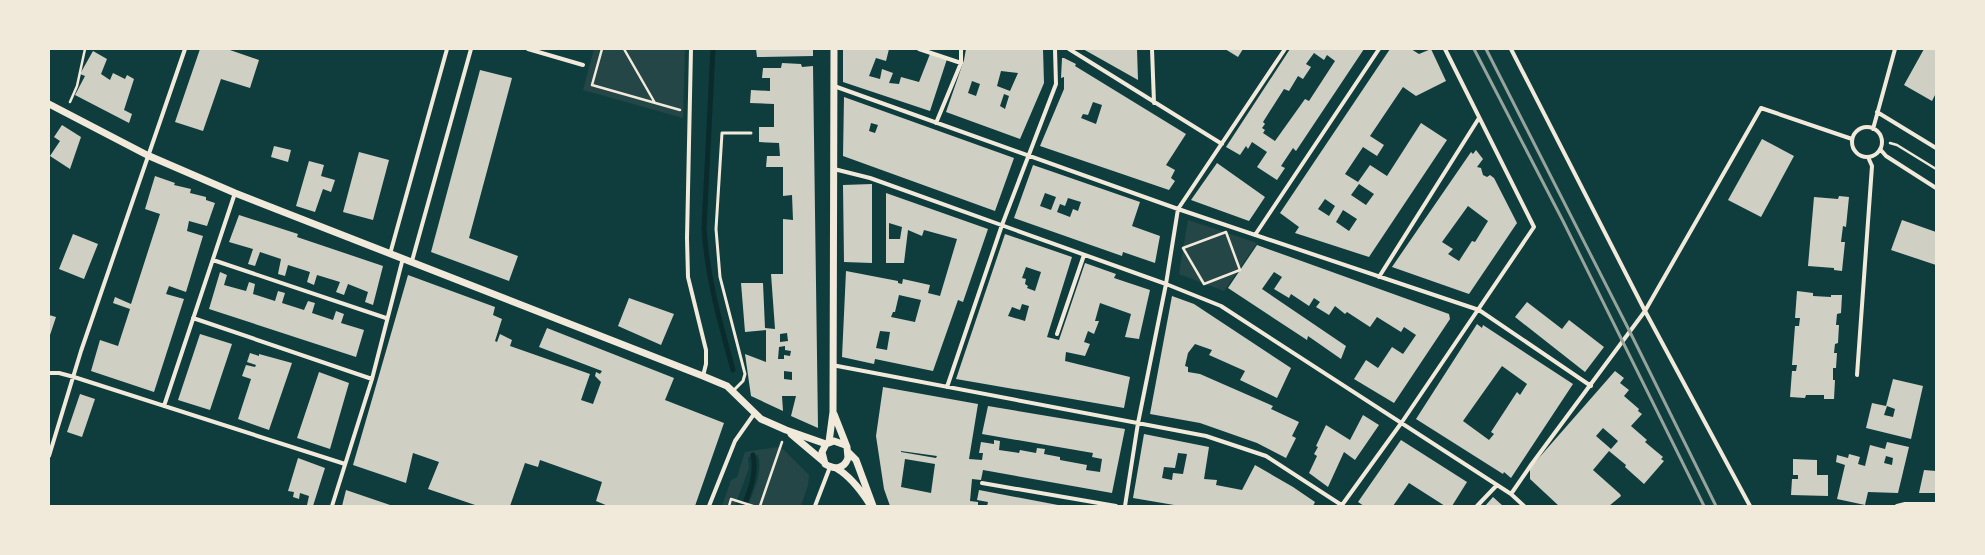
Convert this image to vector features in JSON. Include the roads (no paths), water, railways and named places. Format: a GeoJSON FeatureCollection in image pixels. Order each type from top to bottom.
{"type":"FeatureCollection","features":[{"type":"Feature","properties":{"kind":"street"},"geometry":{"type":"LineString","coordinates":[[49,456],[147,155],[185,49]]}},
{"type":"Feature","properties":{"kind":"street"},"geometry":{"type":"LineString","coordinates":[[390,254],[447,49]]}},
{"type":"Feature","properties":{"kind":"street"},"geometry":{"type":"LineString","coordinates":[[412,262],[471,49]]}},
{"type":"Feature","properties":{"kind":"street"},"geometry":{"type":"LineString","coordinates":[[528,49],[583,65]]}},
{"type":"Feature","properties":{"kind":"street"},"geometry":{"type":"LineString","coordinates":[[691,49],[687,238],[688,277],[706,350],[706,364],[702,376]]}},
{"type":"Feature","properties":{"kind":"street"},"geometry":{"type":"LineString","coordinates":[[823,461],[822,452],[828,443],[833,412],[834,49]]}},
{"type":"Feature","properties":{"kind":"street"},"geometry":{"type":"LineString","coordinates":[[919,49],[961,63]]}},
{"type":"Feature","properties":{"kind":"street"},"geometry":{"type":"LineString","coordinates":[[936,123],[961,63],[961,49]]}},
{"type":"Feature","properties":{"kind":"street"},"geometry":{"type":"LineString","coordinates":[[947,387],[1002,225],[1056,84],[1055,49]]}},
{"type":"Feature","properties":{"kind":"street"},"geometry":{"type":"LineString","coordinates":[[1069,49],[1222,144]]}},
{"type":"Feature","properties":{"kind":"street"},"geometry":{"type":"LineString","coordinates":[[1152,49],[1154,103]]}},
{"type":"Feature","properties":{"kind":"street"},"geometry":{"type":"LineString","coordinates":[[1125,506],[1138,424],[1166,284],[1178,209],[1285,49]]}},
{"type":"Feature","properties":{"kind":"street"},"geometry":{"type":"LineString","coordinates":[[1256,235],[1379,49]]}},
{"type":"Feature","properties":{"kind":"street"},"geometry":{"type":"LineString","coordinates":[[832,365],[1206,436],[1266,456],[1342,505],[1402,422],[1534,227],[1445,49]]}},
{"type":"Feature","properties":{"kind":"street"},"geometry":{"type":"LineString","coordinates":[[1511,49],[1645,311],[1750,506]]}},
{"type":"Feature","properties":{"kind":"street"},"geometry":{"type":"LineString","coordinates":[[1873,129],[1895,49]]}},
{"type":"Feature","properties":{"kind":"street"},"geometry":{"type":"LineString","coordinates":[[834,86],[1178,209],[1479,310],[1591,386]]}},
{"type":"Feature","properties":{"kind":"street"},"geometry":{"type":"LineString","coordinates":[[49,104],[147,155],[235,193],[727,386],[754,414],[770,424],[828,443],[839,441],[845,445]]}},
{"type":"Feature","properties":{"kind":"street"},"geometry":{"type":"LineString","coordinates":[[1511,494],[1645,311],[1761,108],[1852,139]]}},
{"type":"Feature","properties":{"kind":"street"},"geometry":{"type":"LineString","coordinates":[[1877,112],[1936,148]]}},
{"type":"Feature","properties":{"kind":"street"},"geometry":{"type":"LineString","coordinates":[[1379,277],[1479,118]]}},
{"type":"Feature","properties":{"kind":"street"},"geometry":{"type":"LineString","coordinates":[[1860,129],[1873,129],[1880,135],[1880,149],[1868,157],[1863,156],[1856,152],[1853,148],[1852,139],[1856,131],[1860,129]]}},
{"type":"Feature","properties":{"kind":"street"},"geometry":{"type":"LineString","coordinates":[[1880,149],[1892,160],[1936,188]]}},
{"type":"Feature","properties":{"kind":"street"},"geometry":{"type":"LineString","coordinates":[[1857,375],[1872,166],[1868,157]]}},
{"type":"Feature","properties":{"kind":"street"},"geometry":{"type":"LineString","coordinates":[[834,169],[870,178],[1166,284],[1221,306],[1402,422],[1511,494],[1524,506]]}},
{"type":"Feature","properties":{"kind":"street"},"geometry":{"type":"LineString","coordinates":[[164,406],[235,193]]}},
{"type":"Feature","properties":{"kind":"street"},"geometry":{"type":"LineString","coordinates":[[1057,334],[1084,255]]}},
{"type":"Feature","properties":{"kind":"street"},"geometry":{"type":"LineString","coordinates":[[332,506],[372,379],[386,318],[403,258]]}},
{"type":"Feature","properties":{"kind":"street"},"geometry":{"type":"LineString","coordinates":[[213,260],[386,318]]}},
{"type":"Feature","properties":{"kind":"street"},"geometry":{"type":"LineString","coordinates":[[193,318],[372,379]]}},
{"type":"Feature","properties":{"kind":"street"},"geometry":{"type":"LineString","coordinates":[[49,373],[59,373],[74,377],[345,464]]}},
{"type":"Feature","properties":{"kind":"street"},"geometry":{"type":"LineString","coordinates":[[833,412],[848,452],[856,460],[872,506]]}},
{"type":"Feature","properties":{"kind":"street"},"geometry":{"type":"LineString","coordinates":[[709,506],[735,441],[754,414]]}},
{"type":"Feature","properties":{"kind":"street"},"geometry":{"type":"LineString","coordinates":[[786,430],[823,461],[833,468],[845,473],[872,506]]}},
{"type":"Feature","properties":{"kind":"street"},"geometry":{"type":"LineString","coordinates":[[815,506],[833,468],[846,462],[848,452]]}},
{"type":"Feature","properties":{"kind":"street"},"geometry":{"type":"LineString","coordinates":[[982,483],[1116,506]]}},
{"type":"Feature","properties":{"kind":"street"},"geometry":{"type":"LineString","coordinates":[[1477,506],[1497,485]]}},
{"type":"Feature","properties":{"kind":"street"},"geometry":{"type":"LineString","coordinates":[[1897,506],[1904,504],[1936,504]]}},
{"type":"Feature","properties":{"kind":"lane"},"geometry":{"type":"LineString","coordinates":[[732,391],[743,381],[745,374],[720,276],[716,229],[722,132],[751,133]]}},
{"type":"Feature","properties":{"kind":"waterway"},"geometry":{"type":"LineString","coordinates":[[713,49],[704,228],[711,282],[733,370]]}},
{"type":"Feature","properties":{"kind":"waterway"},"geometry":{"type":"LineString","coordinates":[[744,506],[751,487],[754,469],[753,455]]}},
{"type":"Feature","properties":{"kind":"railway"},"geometry":{"type":"LineString","coordinates":[[1474,49],[1563,221],[1704,506]]}},
{"type":"Feature","properties":{"kind":"railway"},"geometry":{"type":"LineString","coordinates":[[1486,49],[1630,332],[1716,506]]}}]}
